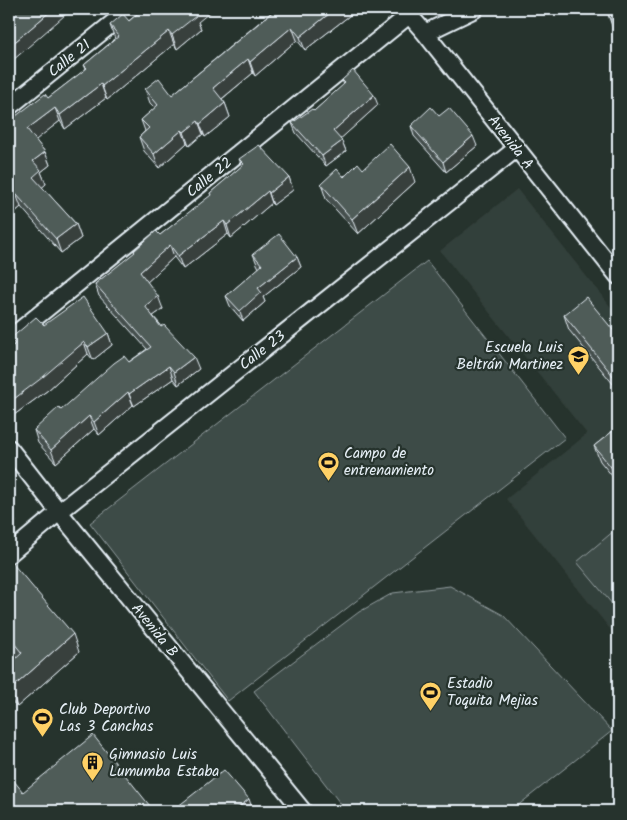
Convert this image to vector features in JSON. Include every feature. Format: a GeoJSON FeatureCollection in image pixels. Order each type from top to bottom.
{"type":"FeatureCollection","features":[{"type":"Feature","properties":{"kind":"street","name":"Calle 21"},"geometry":{"type":"LineString","coordinates":[[9,107],[130,9]]}},
{"type":"Feature","properties":{"kind":"street"},"geometry":{"type":"LineString","coordinates":[[425,33],[475,9]]}},
{"type":"Feature","properties":{"kind":"street","name":"Avenida A"},"geometry":{"type":"LineString","coordinates":[[406,12],[425,33],[618,276]]}},
{"type":"Feature","properties":{"kind":"street","name":"Calle 22"},"geometry":{"type":"LineString","coordinates":[[9,339],[406,12]]}},
{"type":"Feature","properties":{"kind":"street","name":"Calle 23"},"geometry":{"type":"LineString","coordinates":[[9,554],[59,512],[516,149]]}},
{"type":"Feature","properties":{"kind":"street","name":"Avenida B"},"geometry":{"type":"LineString","coordinates":[[9,448],[303,811]]}},
{"type":"Feature","properties":{"kind":"shaded area","name":"Escuela Luis Beltrán Martinez"},"geometry":{"type":"Polygon","coordinates":[[[517,189],[618,316],[618,639],[506,499],[587,434],[440,251],[517,189]]]}},
{"type":"Feature","properties":{"kind":"shaded area","name":"Campo de entrenamiento"},"geometry":{"type":"Polygon","coordinates":[[[427,261],[565,438],[228,701],[90,523],[427,261]]]}},
{"type":"Feature","properties":{"kind":"shaded area"},"geometry":{"type":"Polygon","coordinates":[[[615,530],[618,534],[618,611],[577,562],[615,530]]]}},
{"type":"Feature","properties":{"kind":"shaded area","name":"Estadio Toquita Mejias"},"geometry":{"type":"Polygon","coordinates":[[[450,586],[503,615],[612,731],[511,811],[346,811],[254,691],[359,612],[393,593],[450,586]]]}},
{"type":"Feature","properties":{"kind":"building"},"geometry":{"type":"Polygon","coordinates":[[[9,9],[53,9],[9,47],[9,9]]]}},
{"type":"Feature","properties":{"kind":"building"},"geometry":{"type":"Polygon","coordinates":[[[143,9],[192,9],[196,16],[172,35],[169,31],[102,86],[101,84],[60,115],[55,108],[27,129],[45,152],[33,161],[41,170],[33,177],[76,224],[56,239],[16,194],[9,199],[9,108],[16,116],[45,94],[48,98],[87,68],[84,65],[119,36],[110,25],[123,14],[129,21],[143,9]]]}},
{"type":"Feature","properties":{"kind":"building"},"geometry":{"type":"Polygon","coordinates":[[[276,9],[335,9],[300,37],[292,27],[250,62],[248,59],[213,88],[225,103],[200,124],[198,121],[184,132],[182,130],[154,154],[139,137],[149,128],[141,120],[158,105],[145,89],[159,78],[172,95],[276,9]]]}},
{"type":"Feature","properties":{"kind":"building"},"geometry":{"type":"Polygon","coordinates":[[[606,9],[618,9],[618,36],[606,9]]]}},
{"type":"Feature","properties":{"kind":"building"},"geometry":{"type":"Polygon","coordinates":[[[353,70],[374,95],[333,131],[342,141],[322,156],[292,123],[312,109],[314,111],[345,83],[342,80],[353,70]]]}},
{"type":"Feature","properties":{"kind":"building"},"geometry":{"type":"Polygon","coordinates":[[[431,107],[439,116],[449,108],[473,136],[443,162],[411,126],[431,107]]]}},
{"type":"Feature","properties":{"kind":"building"},"geometry":{"type":"Polygon","coordinates":[[[390,144],[410,167],[352,219],[321,184],[337,169],[344,177],[358,163],[363,169],[390,144]]]}},
{"type":"Feature","properties":{"kind":"building"},"geometry":{"type":"Polygon","coordinates":[[[259,145],[289,177],[269,193],[268,191],[227,225],[224,221],[178,256],[170,245],[140,272],[158,296],[145,306],[161,327],[164,325],[194,357],[174,372],[169,366],[129,394],[128,392],[94,422],[89,416],[51,450],[34,430],[59,407],[61,410],[114,363],[124,356],[129,362],[151,347],[95,284],[135,252],[156,231],[160,235],[211,195],[210,193],[244,164],[239,159],[259,145]]]}},
{"type":"Feature","properties":{"kind":"building"},"geometry":{"type":"Polygon","coordinates":[[[279,234],[297,257],[258,288],[261,292],[240,311],[226,296],[262,265],[253,254],[279,234]]]}},
{"type":"Feature","properties":{"kind":"building"},"geometry":{"type":"Polygon","coordinates":[[[83,297],[108,333],[88,347],[84,342],[10,402],[9,349],[15,344],[10,339],[36,317],[44,325],[83,297]]]}},
{"type":"Feature","properties":{"kind":"building"},"geometry":{"type":"Polygon","coordinates":[[[586,297],[618,336],[618,382],[564,315],[586,297]]]}},
{"type":"Feature","properties":{"kind":"building"},"geometry":{"type":"Polygon","coordinates":[[[618,427],[618,461],[611,467],[594,446],[618,427]]]}},
{"type":"Feature","properties":{"kind":"building"},"geometry":{"type":"Polygon","coordinates":[[[13,564],[73,634],[11,689],[9,687],[9,665],[22,653],[9,637],[9,568],[13,564]]]}},
{"type":"Feature","properties":{"kind":"building"},"geometry":{"type":"Polygon","coordinates":[[[93,735],[154,811],[9,811],[9,775],[23,792],[93,735]]]}},
{"type":"Feature","properties":{"kind":"building"},"geometry":{"type":"Polygon","coordinates":[[[224,770],[249,799],[234,811],[172,811],[224,770]]]}},
{"type":"Feature","properties":{"kind":"place","name":"Escuela Luis Beltrán Martinez"},"geometry":{"type":"Point","coordinates":[579,375]}},
{"type":"Feature","properties":{"kind":"place","name":"Campo de entrenamiento"},"geometry":{"type":"Point","coordinates":[328,481]}},
{"type":"Feature","properties":{"kind":"place","name":"Estadio Toquita Mejias"},"geometry":{"type":"Point","coordinates":[431,711]}},
{"type":"Feature","properties":{"kind":"place","name":"Club Deportivo Las 3 Canchas"},"geometry":{"type":"Point","coordinates":[43,737]}},
{"type":"Feature","properties":{"kind":"place","name":"Gimnasio Luis Lumumba Estaba"},"geometry":{"type":"Point","coordinates":[93,782]}}]}
